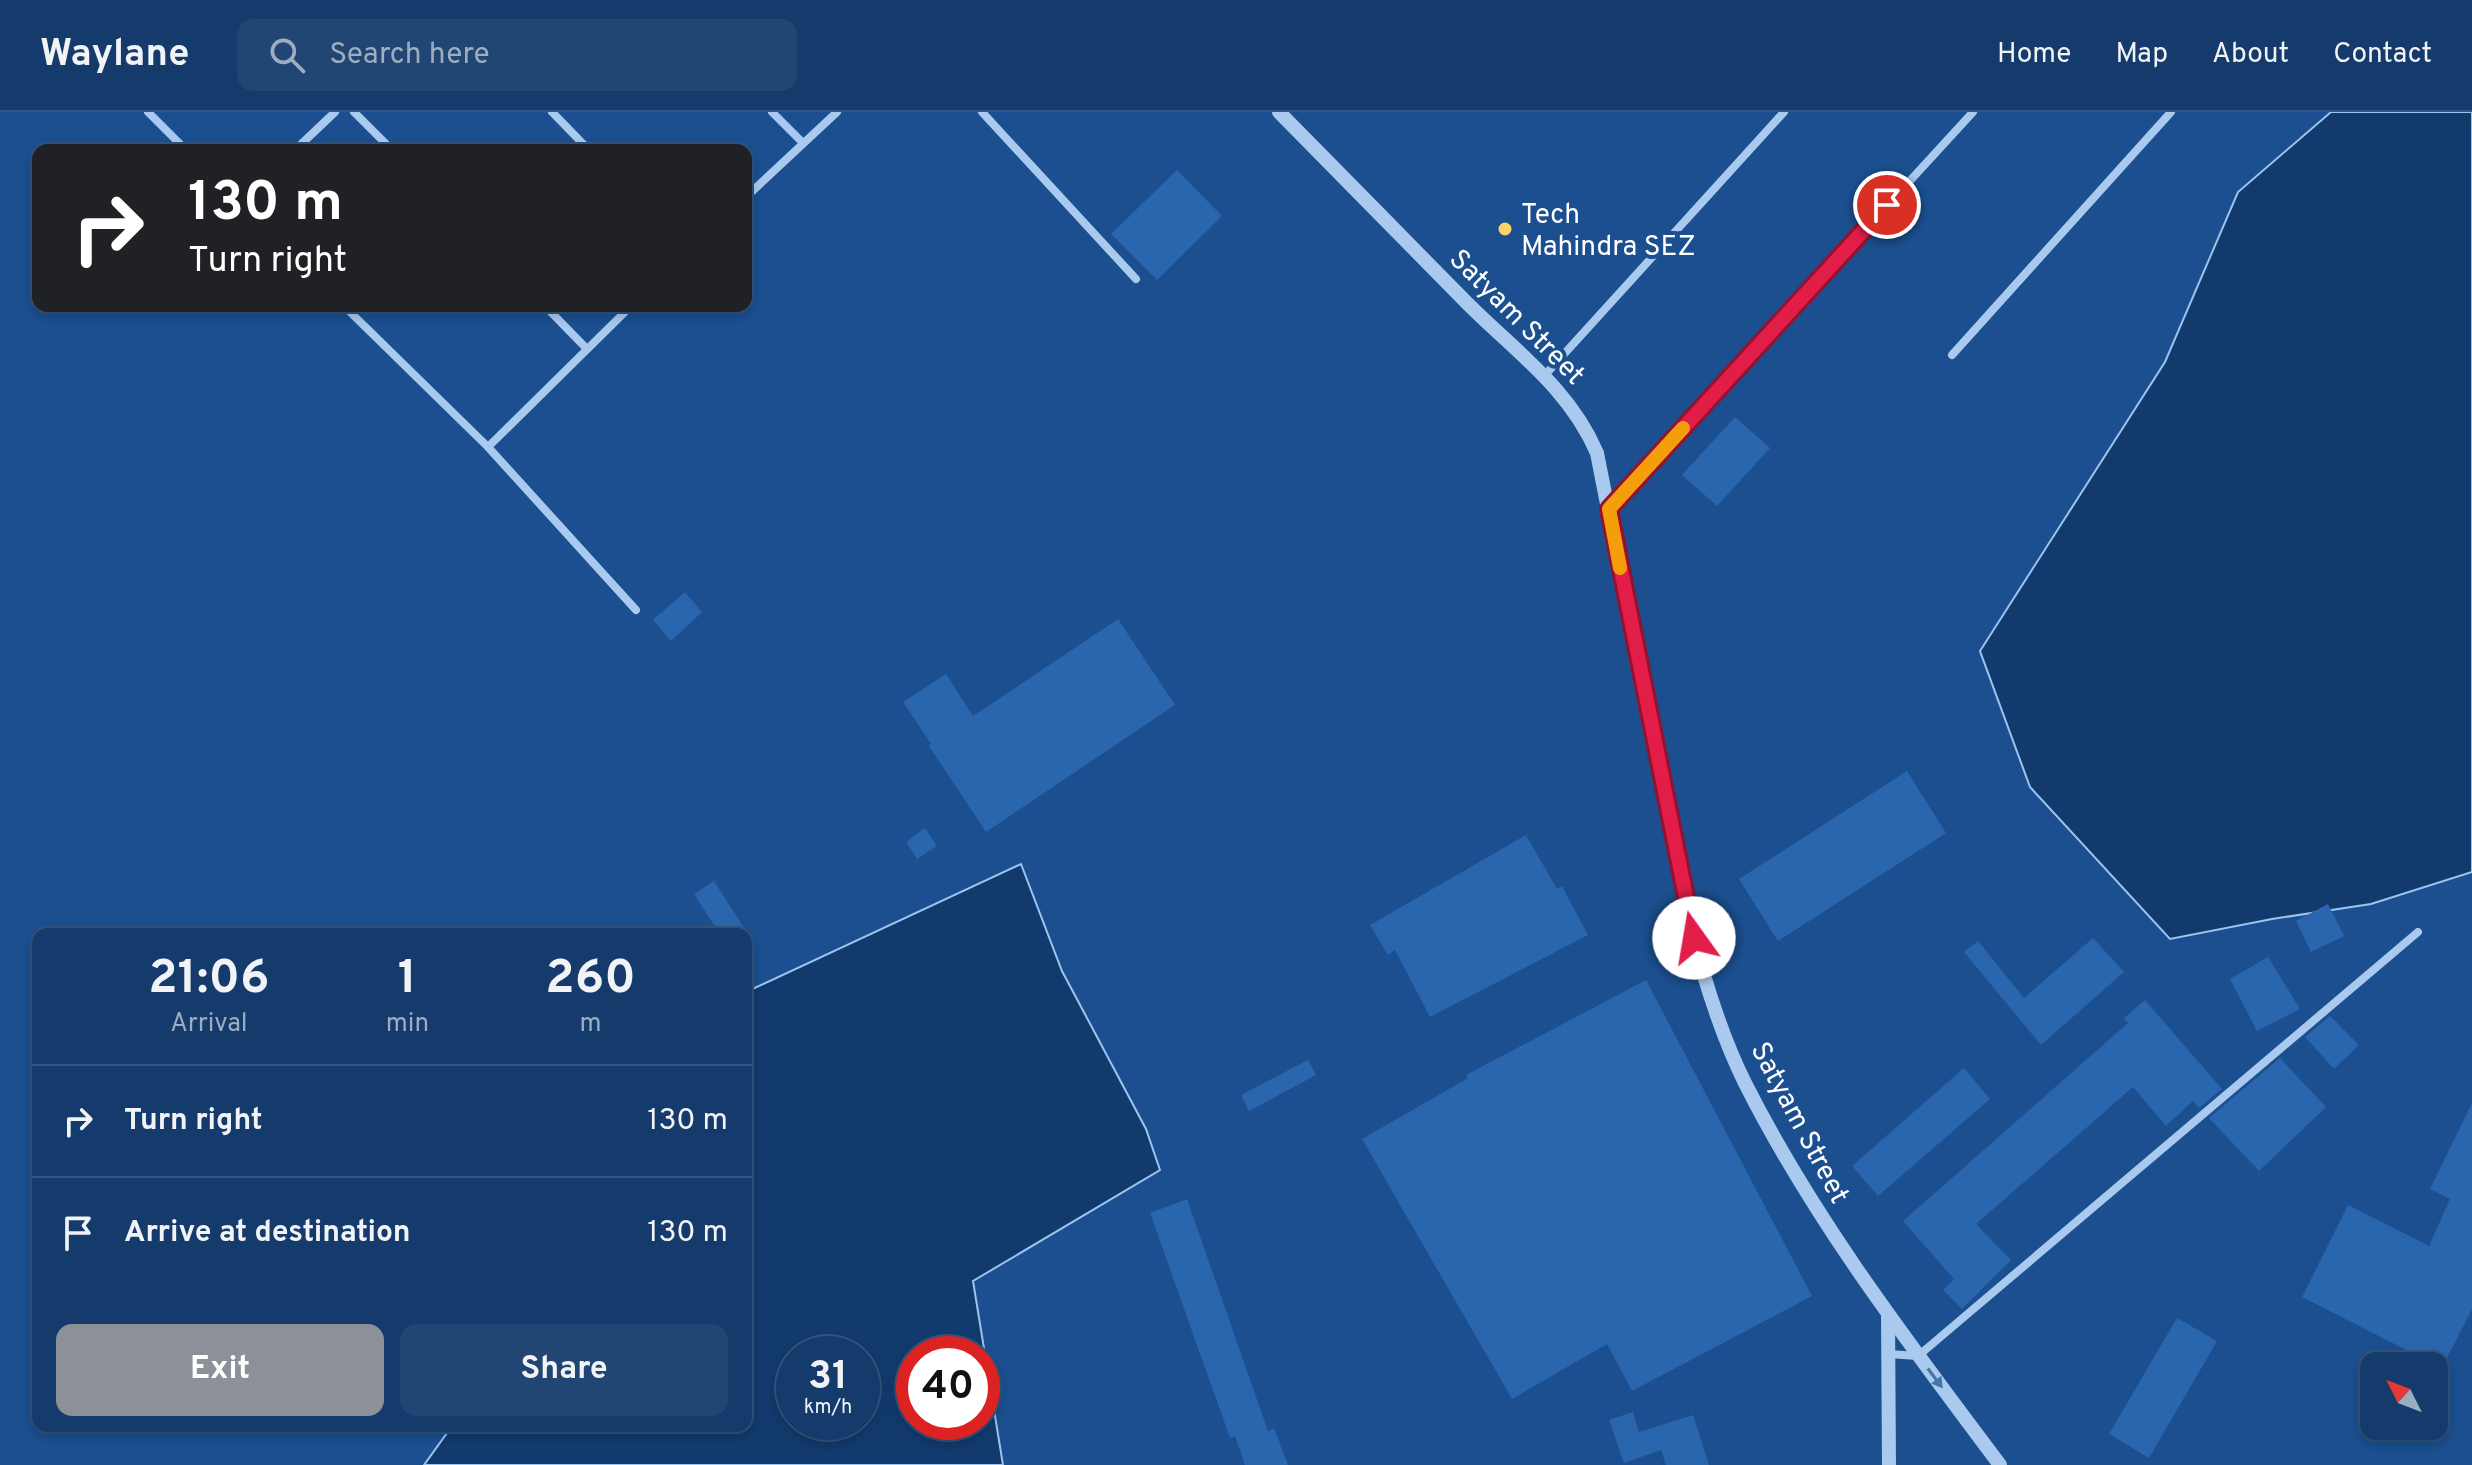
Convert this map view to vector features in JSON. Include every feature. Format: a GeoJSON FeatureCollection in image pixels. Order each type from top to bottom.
{"type":"FeatureCollection","features":[{"type":"Feature","properties":{"kind":"street"},"geometry":{"type":"LineString","coordinates":[[148,112],[180,144]]}},
{"type":"Feature","properties":{"kind":"street"},"geometry":{"type":"LineString","coordinates":[[301,144],[335,112]]}},
{"type":"Feature","properties":{"kind":"street"},"geometry":{"type":"LineString","coordinates":[[354,112],[386,144]]}},
{"type":"Feature","properties":{"kind":"street"},"geometry":{"type":"LineString","coordinates":[[552,112],[583,144]]}},
{"type":"Feature","properties":{"kind":"street"},"geometry":{"type":"LineString","coordinates":[[772,112],[803,143]]}},
{"type":"Feature","properties":{"kind":"street"},"geometry":{"type":"LineString","coordinates":[[752,191],[837,112]]}},
{"type":"Feature","properties":{"kind":"street"},"geometry":{"type":"LineString","coordinates":[[982,112],[1136,279]]}},
{"type":"Feature","properties":{"kind":"street","name":"Satyam Street"},"geometry":{"type":"LineString","coordinates":[[1279,112],[1469,305],[1545,375],[1586,426],[1597,453],[1609,509],[1685,901],[1705,981],[1744,1081],[1836,1240],[1888,1316],[2000,1465]]}},
{"type":"Feature","properties":{"kind":"street"},"geometry":{"type":"LineString","coordinates":[[1545,375],[1784,112]]}},
{"type":"Feature","properties":{"kind":"street"},"geometry":{"type":"LineString","coordinates":[[1609,509],[1973,112]]}},
{"type":"Feature","properties":{"kind":"street"},"geometry":{"type":"LineString","coordinates":[[1952,355],[2171,112]]}},
{"type":"Feature","properties":{"kind":"street"},"geometry":{"type":"LineString","coordinates":[[350,312],[488,447],[636,610]]}},
{"type":"Feature","properties":{"kind":"street"},"geometry":{"type":"LineString","coordinates":[[551,312],[587,349]]}},
{"type":"Feature","properties":{"kind":"street"},"geometry":{"type":"LineString","coordinates":[[488,447],[625,312]]}},
{"type":"Feature","properties":{"kind":"street"},"geometry":{"type":"LineString","coordinates":[[1888,1354],[1918,1356],[2418,932]]}},
{"type":"Feature","properties":{"kind":"street"},"geometry":{"type":"LineString","coordinates":[[1888,1316],[1889,1465]]}},
{"type":"Feature","properties":{"kind":"water"},"geometry":{"type":"Polygon","coordinates":[[[2331,112],[2472,112],[2472,872],[2371,904],[2170,939],[2030,787],[1980,651],[2165,362],[2238,192],[2331,112]]]}},
{"type":"Feature","properties":{"kind":"water"},"geometry":{"type":"Polygon","coordinates":[[[1021,864],[1062,971],[1146,1129],[1160,1170],[973,1281],[982,1336],[896,1336],[896,1440],[999,1440],[1003,1465],[424,1465],[445,1432],[752,1432],[752,989],[1021,864]]]}},
{"type":"Feature","properties":{"kind":"building"},"geometry":{"type":"Polygon","coordinates":[[[1177,170],[1222,216],[1157,280],[1111,234],[1177,170]]]}},
{"type":"Feature","properties":{"kind":"building"},"geometry":{"type":"Polygon","coordinates":[[[1735,417],[1770,448],[1717,506],[1682,475],[1735,417]]]}},
{"type":"Feature","properties":{"kind":"building"},"geometry":{"type":"Polygon","coordinates":[[[685,592],[702,612],[671,641],[653,620],[685,592]]]}},
{"type":"Feature","properties":{"kind":"building"},"geometry":{"type":"Polygon","coordinates":[[[1118,619],[1175,705],[986,832],[903,702],[946,674],[973,716],[1118,619]]]}},
{"type":"Feature","properties":{"kind":"building"},"geometry":{"type":"Polygon","coordinates":[[[1907,771],[1946,833],[1778,941],[1739,879],[1907,771]]]}},
{"type":"Feature","properties":{"kind":"building"},"geometry":{"type":"Polygon","coordinates":[[[925,828],[937,846],[917,859],[906,842],[925,828]]]}},
{"type":"Feature","properties":{"kind":"building"},"geometry":{"type":"Polygon","coordinates":[[[1526,835],[1557,889],[1562,886],[1588,935],[1430,1017],[1395,950],[1388,955],[1370,925],[1526,835]]]}},
{"type":"Feature","properties":{"kind":"building"},"geometry":{"type":"Polygon","coordinates":[[[714,881],[744,928],[716,928],[694,894],[714,881]]]}},
{"type":"Feature","properties":{"kind":"building"},"geometry":{"type":"Polygon","coordinates":[[[2328,904],[2344,936],[2311,952],[2296,921],[2328,904]]]}},
{"type":"Feature","properties":{"kind":"building"},"geometry":{"type":"Polygon","coordinates":[[[2093,938],[2124,972],[2041,1045],[1964,952],[1978,941],[2024,998],[2093,938]]]}},
{"type":"Feature","properties":{"kind":"building"},"geometry":{"type":"Polygon","coordinates":[[[2268,957],[2300,1009],[2257,1031],[2230,979],[2268,957]]]}},
{"type":"Feature","properties":{"kind":"building"},"geometry":{"type":"Polygon","coordinates":[[[1646,980],[1812,1296],[1632,1391],[1607,1344],[1512,1399],[1362,1139],[1468,1078],[1466,1075],[1646,980]]]}},
{"type":"Feature","properties":{"kind":"building"},"geometry":{"type":"Polygon","coordinates":[[[2145,1000],[2222,1089],[2199,1108],[2193,1101],[2166,1126],[2133,1087],[1976,1224],[2011,1260],[1962,1309],[1943,1290],[1954,1279],[1903,1221],[2128,1023],[2124,1018],[2145,1000]]]}},
{"type":"Feature","properties":{"kind":"building"},"geometry":{"type":"Polygon","coordinates":[[[2330,1016],[2359,1045],[2334,1069],[2305,1037],[2330,1016]]]}},
{"type":"Feature","properties":{"kind":"building"},"geometry":{"type":"Polygon","coordinates":[[[2280,1058],[2326,1107],[2259,1171],[2209,1118],[2280,1058]]]}},
{"type":"Feature","properties":{"kind":"building"},"geometry":{"type":"Polygon","coordinates":[[[1308,1060],[1316,1075],[1249,1111],[1241,1095],[1308,1060]]]}},
{"type":"Feature","properties":{"kind":"building"},"geometry":{"type":"Polygon","coordinates":[[[1964,1068],[1990,1099],[1878,1196],[1852,1166],[1964,1068]]]}},
{"type":"Feature","properties":{"kind":"building"},"geometry":{"type":"Polygon","coordinates":[[[2472,1103],[2472,1309],[2448,1356],[2448,1352],[2410,1352],[2302,1297],[2348,1205],[2429,1246],[2450,1199],[2430,1189],[2472,1103]]]}},
{"type":"Feature","properties":{"kind":"building"},"geometry":{"type":"Polygon","coordinates":[[[1187,1199],[1268,1431],[1274,1428],[1288,1465],[1245,1465],[1235,1436],[1230,1438],[1150,1213],[1187,1199]]]}},
{"type":"Feature","properties":{"kind":"building"},"geometry":{"type":"Polygon","coordinates":[[[2177,1318],[2217,1341],[2149,1458],[2109,1434],[2177,1318]]]}},
{"type":"Feature","properties":{"kind":"building"},"geometry":{"type":"Polygon","coordinates":[[[1633,1412],[1639,1432],[1693,1415],[1709,1465],[1666,1465],[1661,1450],[1624,1463],[1609,1420],[1633,1412]]]}},
{"type":"Feature","properties":{"kind":"slow traffic"},"geometry":{"type":"LineString","coordinates":[[1620,568],[1609,509],[1683,428]]}},
{"type":"Feature","properties":{"kind":"place","name":"Tech Mahindra SEZ"},"geometry":{"type":"Point","coordinates":[1505,229]}},
{"type":"Feature","properties":{"kind":"route"},"geometry":{"type":"LineString","coordinates":[[1694,938],[1609,509],[1887,205]]}}]}
